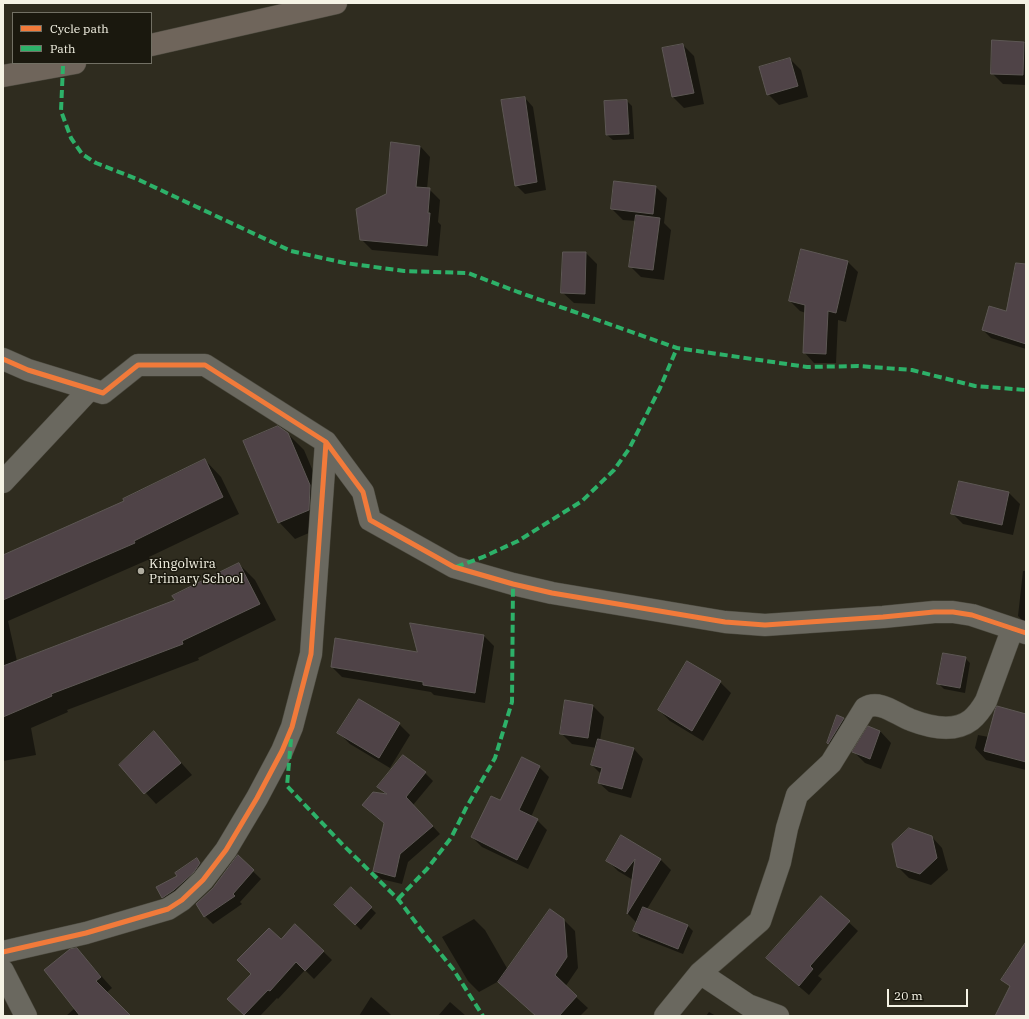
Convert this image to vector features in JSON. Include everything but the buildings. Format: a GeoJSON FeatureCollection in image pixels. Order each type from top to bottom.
{"type":"FeatureCollection","features":[{"type":"Feature","properties":{"kind":"highway"},"geometry":{"type":"LineString","coordinates":[[152,45],[336,3]]}},
{"type":"Feature","properties":{"kind":"highway"},"geometry":{"type":"LineString","coordinates":[[3,76],[69,64]]}},
{"type":"Feature","properties":{"kind":"street"},"geometry":{"type":"LineString","coordinates":[[3,359],[28,370],[102,393],[138,366],[205,365],[326,442],[363,492],[370,520],[454,567],[513,584],[552,593],[725,622],[765,625],[934,612],[954,612],[972,615],[1019,631],[986,701],[970,721],[955,727],[933,726],[911,720],[878,705],[870,705],[865,708],[831,763],[798,795],[787,828],[780,862],[760,921],[700,973],[665,1016]]}},
{"type":"Feature","properties":{"kind":"street"},"geometry":{"type":"LineString","coordinates":[[3,482],[90,389]]}},
{"type":"Feature","properties":{"kind":"street"},"geometry":{"type":"LineString","coordinates":[[3,952],[86,933],[168,909],[182,900],[203,880],[226,850],[258,798],[282,751],[292,727],[311,654],[326,442]]}},
{"type":"Feature","properties":{"kind":"street"},"geometry":{"type":"LineString","coordinates":[[3,971],[26,1016]]}},
{"type":"Feature","properties":{"kind":"street"},"geometry":{"type":"LineString","coordinates":[[700,973],[748,1005],[778,1016]]}},
{"type":"Feature","properties":{"kind":"marked path"},"geometry":{"type":"LineString","coordinates":[[63,66],[61,111],[71,138],[82,154],[96,163],[137,179],[291,251],[345,263],[404,271],[468,273],[677,348],[807,367],[858,366],[912,370],[975,386],[1026,390]]}},
{"type":"Feature","properties":{"kind":"marked path"},"geometry":{"type":"LineString","coordinates":[[456,567],[483,557],[518,541],[582,501],[614,470],[629,449],[660,388],[677,348]]}},
{"type":"Feature","properties":{"kind":"marked path"},"geometry":{"type":"LineString","coordinates":[[398,899],[427,869],[451,838],[466,808],[495,758],[512,702],[513,584]]}},
{"type":"Feature","properties":{"kind":"marked path"},"geometry":{"type":"LineString","coordinates":[[291,739],[287,786],[342,844],[398,899],[453,969],[483,1016]]}},
{"type":"Feature","properties":{"kind":"cycle path"},"geometry":{"type":"LineString","coordinates":[[3,359],[28,370],[103,393],[138,365],[205,365],[326,442],[363,492],[370,520],[454,567],[513,584],[552,593],[725,622],[765,625],[934,612],[953,612],[972,615],[1026,633]]}},
{"type":"Feature","properties":{"kind":"cycle path"},"geometry":{"type":"LineString","coordinates":[[3,952],[86,933],[168,909],[182,900],[203,880],[226,850],[257,798],[282,751],[292,727],[311,654],[326,442]]}},
{"type":"Feature","properties":{"kind":"place","name":"Kingolwira Primary School"},"geometry":{"type":"Point","coordinates":[141,571]}}]}
